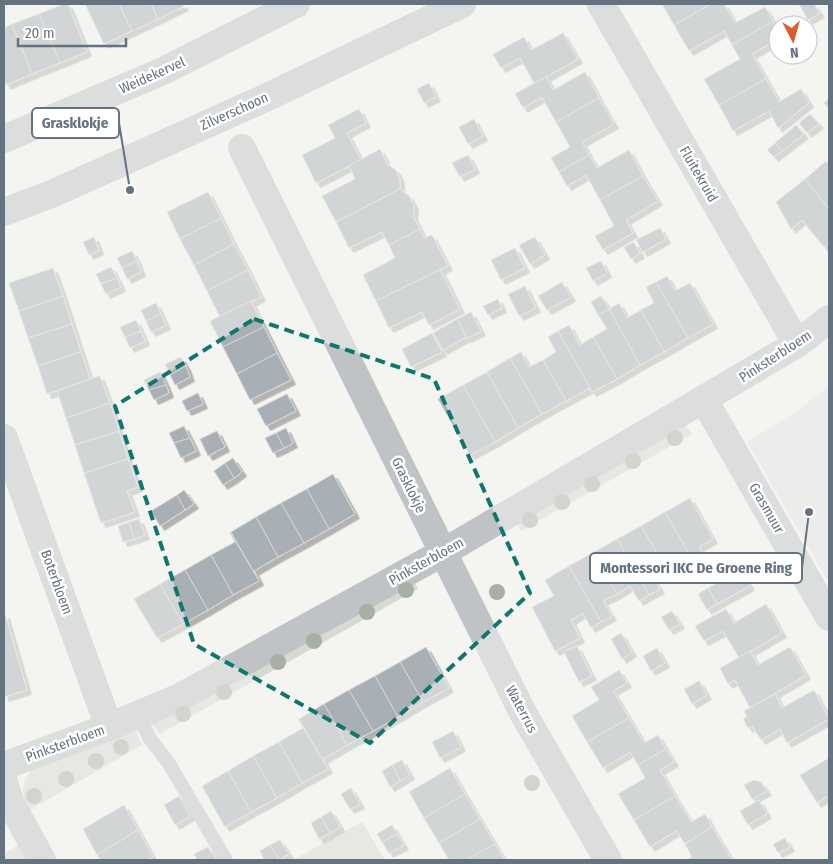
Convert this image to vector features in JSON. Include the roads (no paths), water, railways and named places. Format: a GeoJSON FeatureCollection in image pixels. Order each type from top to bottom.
{"type":"FeatureCollection","features":[{"type":"Feature","properties":{"kind":"street","name":"Weidekervel"},"geometry":{"type":"LineString","coordinates":[[4,139],[163,71],[296,4]]}},
{"type":"Feature","properties":{"kind":"street","name":"Zilverschoon"},"geometry":{"type":"LineString","coordinates":[[4,212],[54,193],[263,98],[462,4]]}},
{"type":"Feature","properties":{"kind":"street","name":"Fluitekruid"},"geometry":{"type":"LineString","coordinates":[[601,4],[797,344]]}},
{"type":"Feature","properties":{"kind":"street","name":"Grasklokje"},"geometry":{"type":"LineString","coordinates":[[242,148],[442,553]]}},
{"type":"Feature","properties":{"kind":"street","name":"Pinksterbloem"},"geometry":{"type":"LineString","coordinates":[[4,766],[109,727],[178,698],[442,553],[797,344],[829,319]]}},
{"type":"Feature","properties":{"kind":"street","name":"Grasmuur"},"geometry":{"type":"LineString","coordinates":[[704,400],[829,617]]}},
{"type":"Feature","properties":{"kind":"street","name":"Boterbloem"},"geometry":{"type":"LineString","coordinates":[[4,438],[109,727]]}},
{"type":"Feature","properties":{"kind":"street","name":"Waterrus"},"geometry":{"type":"LineString","coordinates":[[442,553],[523,713],[608,860]]}},
{"type":"Feature","properties":{"kind":"street"},"geometry":{"type":"LineString","coordinates":[[4,782],[14,808],[42,860]]}},
{"type":"Feature","properties":{"kind":"lane"},"geometry":{"type":"LineString","coordinates":[[138,715],[150,739],[168,762],[226,860]]}},
{"type":"Feature","properties":{"kind":"place","name":"Grasklokje"},"geometry":{"type":"Point","coordinates":[130,190]}},
{"type":"Feature","properties":{"kind":"place","name":"Montessori IKC De Groene Ring"},"geometry":{"type":"Point","coordinates":[809,512]}}]}
